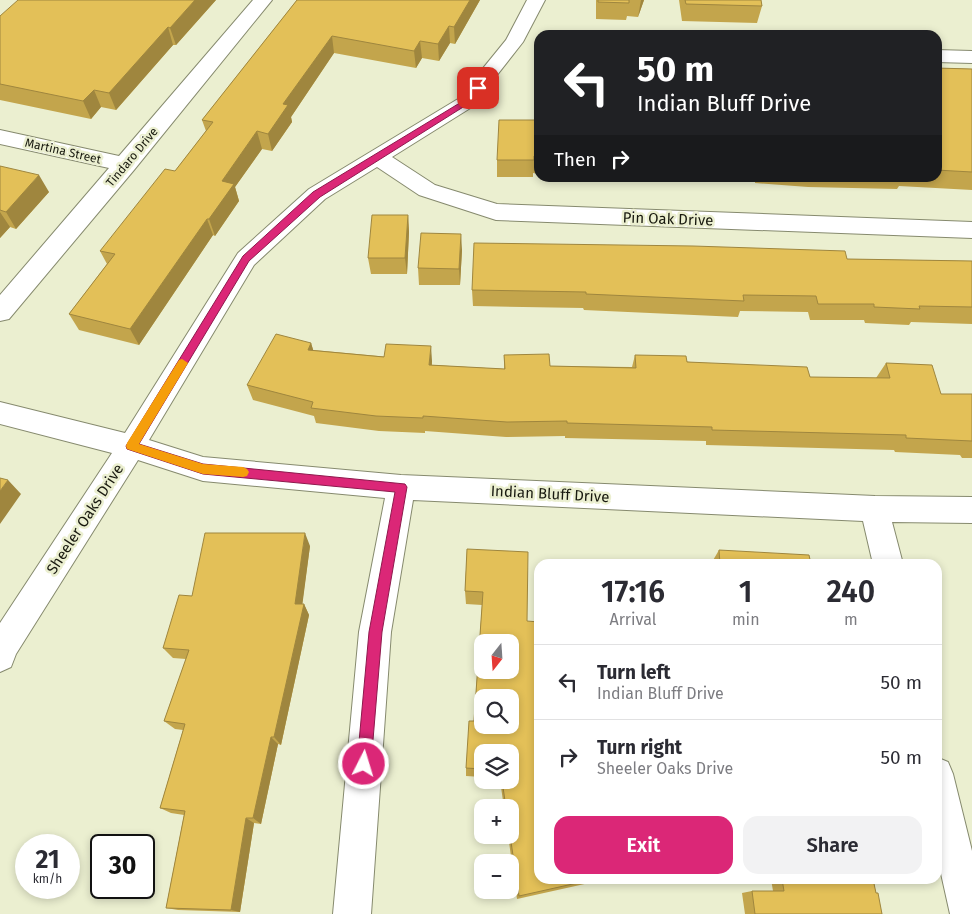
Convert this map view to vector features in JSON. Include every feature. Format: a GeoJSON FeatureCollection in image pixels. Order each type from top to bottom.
{"type":"FeatureCollection","features":[{"type":"Feature","properties":{"kind":"street","name":"Tindaro Drive"},"geometry":{"type":"LineString","coordinates":[[0,312],[126,165],[263,0]]}},
{"type":"Feature","properties":{"kind":"street","name":"Sheeler Oaks Drive"},"geometry":{"type":"LineString","coordinates":[[0,656],[2,648],[131,446],[246,259],[316,194],[466,103],[522,42],[536,0]]}},
{"type":"Feature","properties":{"kind":"street"},"geometry":{"type":"LineString","coordinates":[[942,56],[972,57]]}},
{"type":"Feature","properties":{"kind":"street","name":"Martina Street"},"geometry":{"type":"LineString","coordinates":[[0,137],[126,165]]}},
{"type":"Feature","properties":{"kind":"street","name":"Pin Oak Drive"},"geometry":{"type":"LineString","coordinates":[[377,157],[427,190],[496,212],[972,230]]}},
{"type":"Feature","properties":{"kind":"street"},"geometry":{"type":"LineString","coordinates":[[0,413],[131,446]]}},
{"type":"Feature","properties":{"kind":"street","name":"Indian Bluff Drive"},"geometry":{"type":"LineString","coordinates":[[131,446],[203,469],[401,487],[875,509],[972,510]]}},
{"type":"Feature","properties":{"kind":"street"},"geometry":{"type":"LineString","coordinates":[[352,914],[375,632],[401,487]]}},
{"type":"Feature","properties":{"kind":"street"},"geometry":{"type":"LineString","coordinates":[[875,509],[887,559]]}},
{"type":"Feature","properties":{"kind":"street"},"geometry":{"type":"LineString","coordinates":[[942,799],[969,914]]}},
{"type":"Feature","properties":{"kind":"building"},"geometry":{"type":"Polygon","coordinates":[[[18,0],[195,0],[109,93],[94,90],[83,101],[0,84],[0,16],[18,0]]]}},
{"type":"Feature","properties":{"kind":"building"},"geometry":{"type":"Polygon","coordinates":[[[297,0],[470,0],[454,27],[449,26],[438,44],[420,41],[414,51],[332,36],[283,104],[288,105],[268,134],[257,131],[222,181],[234,184],[209,219],[207,219],[130,329],[69,314],[115,254],[100,251],[165,169],[175,171],[213,122],[202,120],[297,0]]]}},
{"type":"Feature","properties":{"kind":"building"},"geometry":{"type":"Polygon","coordinates":[[[598,0],[629,0],[629,3],[598,2],[598,0]]]}},
{"type":"Feature","properties":{"kind":"building"},"geometry":{"type":"Polygon","coordinates":[[[685,0],[761,0],[762,6],[686,4],[685,0]]]}},
{"type":"Feature","properties":{"kind":"building"},"geometry":{"type":"Polygon","coordinates":[[[942,68],[972,69],[972,172],[942,170],[942,68]]]}},
{"type":"Feature","properties":{"kind":"building"},"geometry":{"type":"Polygon","coordinates":[[[499,120],[534,120],[534,160],[497,160],[499,120]]]}},
{"type":"Feature","properties":{"kind":"building"},"geometry":{"type":"Polygon","coordinates":[[[0,166],[39,175],[6,212],[0,210],[0,166]]]}},
{"type":"Feature","properties":{"kind":"building"},"geometry":{"type":"Polygon","coordinates":[[[372,215],[408,215],[405,258],[368,258],[372,215]]]}},
{"type":"Feature","properties":{"kind":"building"},"geometry":{"type":"Polygon","coordinates":[[[421,233],[461,234],[459,269],[418,268],[421,233]]]}},
{"type":"Feature","properties":{"kind":"building"},"geometry":{"type":"Polygon","coordinates":[[[474,243],[693,246],[845,251],[847,259],[972,261],[972,307],[919,306],[920,309],[874,307],[874,304],[818,304],[816,296],[743,295],[744,301],[586,294],[586,292],[472,290],[474,243]]]}},
{"type":"Feature","properties":{"kind":"building"},"geometry":{"type":"Polygon","coordinates":[[[276,334],[311,343],[308,350],[384,357],[386,344],[431,346],[429,365],[505,369],[504,355],[549,354],[550,366],[636,368],[635,355],[686,356],[687,362],[807,367],[810,377],[890,378],[886,363],[932,365],[941,394],[972,394],[972,441],[906,438],[906,435],[712,430],[712,427],[567,423],[567,421],[507,422],[423,416],[423,418],[376,416],[311,408],[313,402],[247,385],[276,334]]]}},
{"type":"Feature","properties":{"kind":"building"},"geometry":{"type":"Polygon","coordinates":[[[0,478],[8,480],[0,491],[0,478]]]}},
{"type":"Feature","properties":{"kind":"building"},"geometry":{"type":"Polygon","coordinates":[[[205,533],[305,533],[295,604],[304,604],[274,737],[271,737],[253,818],[246,818],[231,910],[166,908],[185,811],[160,808],[185,724],[164,721],[189,650],[163,648],[179,595],[192,596],[205,533]]]}},
{"type":"Feature","properties":{"kind":"building"},"geometry":{"type":"Polygon","coordinates":[[[467,549],[528,552],[527,621],[534,622],[534,884],[573,884],[519,896],[519,854],[513,854],[511,844],[519,844],[519,799],[505,799],[503,789],[519,789],[519,744],[474,744],[474,768],[466,768],[469,721],[474,721],[474,734],[519,734],[519,689],[476,689],[477,679],[519,679],[519,634],[480,634],[483,592],[465,591],[467,549]]]}},
{"type":"Feature","properties":{"kind":"building"},"geometry":{"type":"Polygon","coordinates":[[[719,550],[809,555],[810,559],[720,559],[719,550]]]}},
{"type":"Feature","properties":{"kind":"building"},"geometry":{"type":"Polygon","coordinates":[[[783,884],[874,884],[882,914],[755,914],[752,891],[784,891],[783,884]]]}},
{"type":"Feature","properties":{"kind":"slow traffic"},"geometry":{"type":"LineString","coordinates":[[182,363],[131,446],[203,469],[243,472]]}},
{"type":"Feature","properties":{"kind":"route"},"geometry":{"type":"LineString","coordinates":[[364,764],[375,632],[401,487],[203,469],[131,446],[246,259],[316,194],[466,103],[478,88]]}}]}
